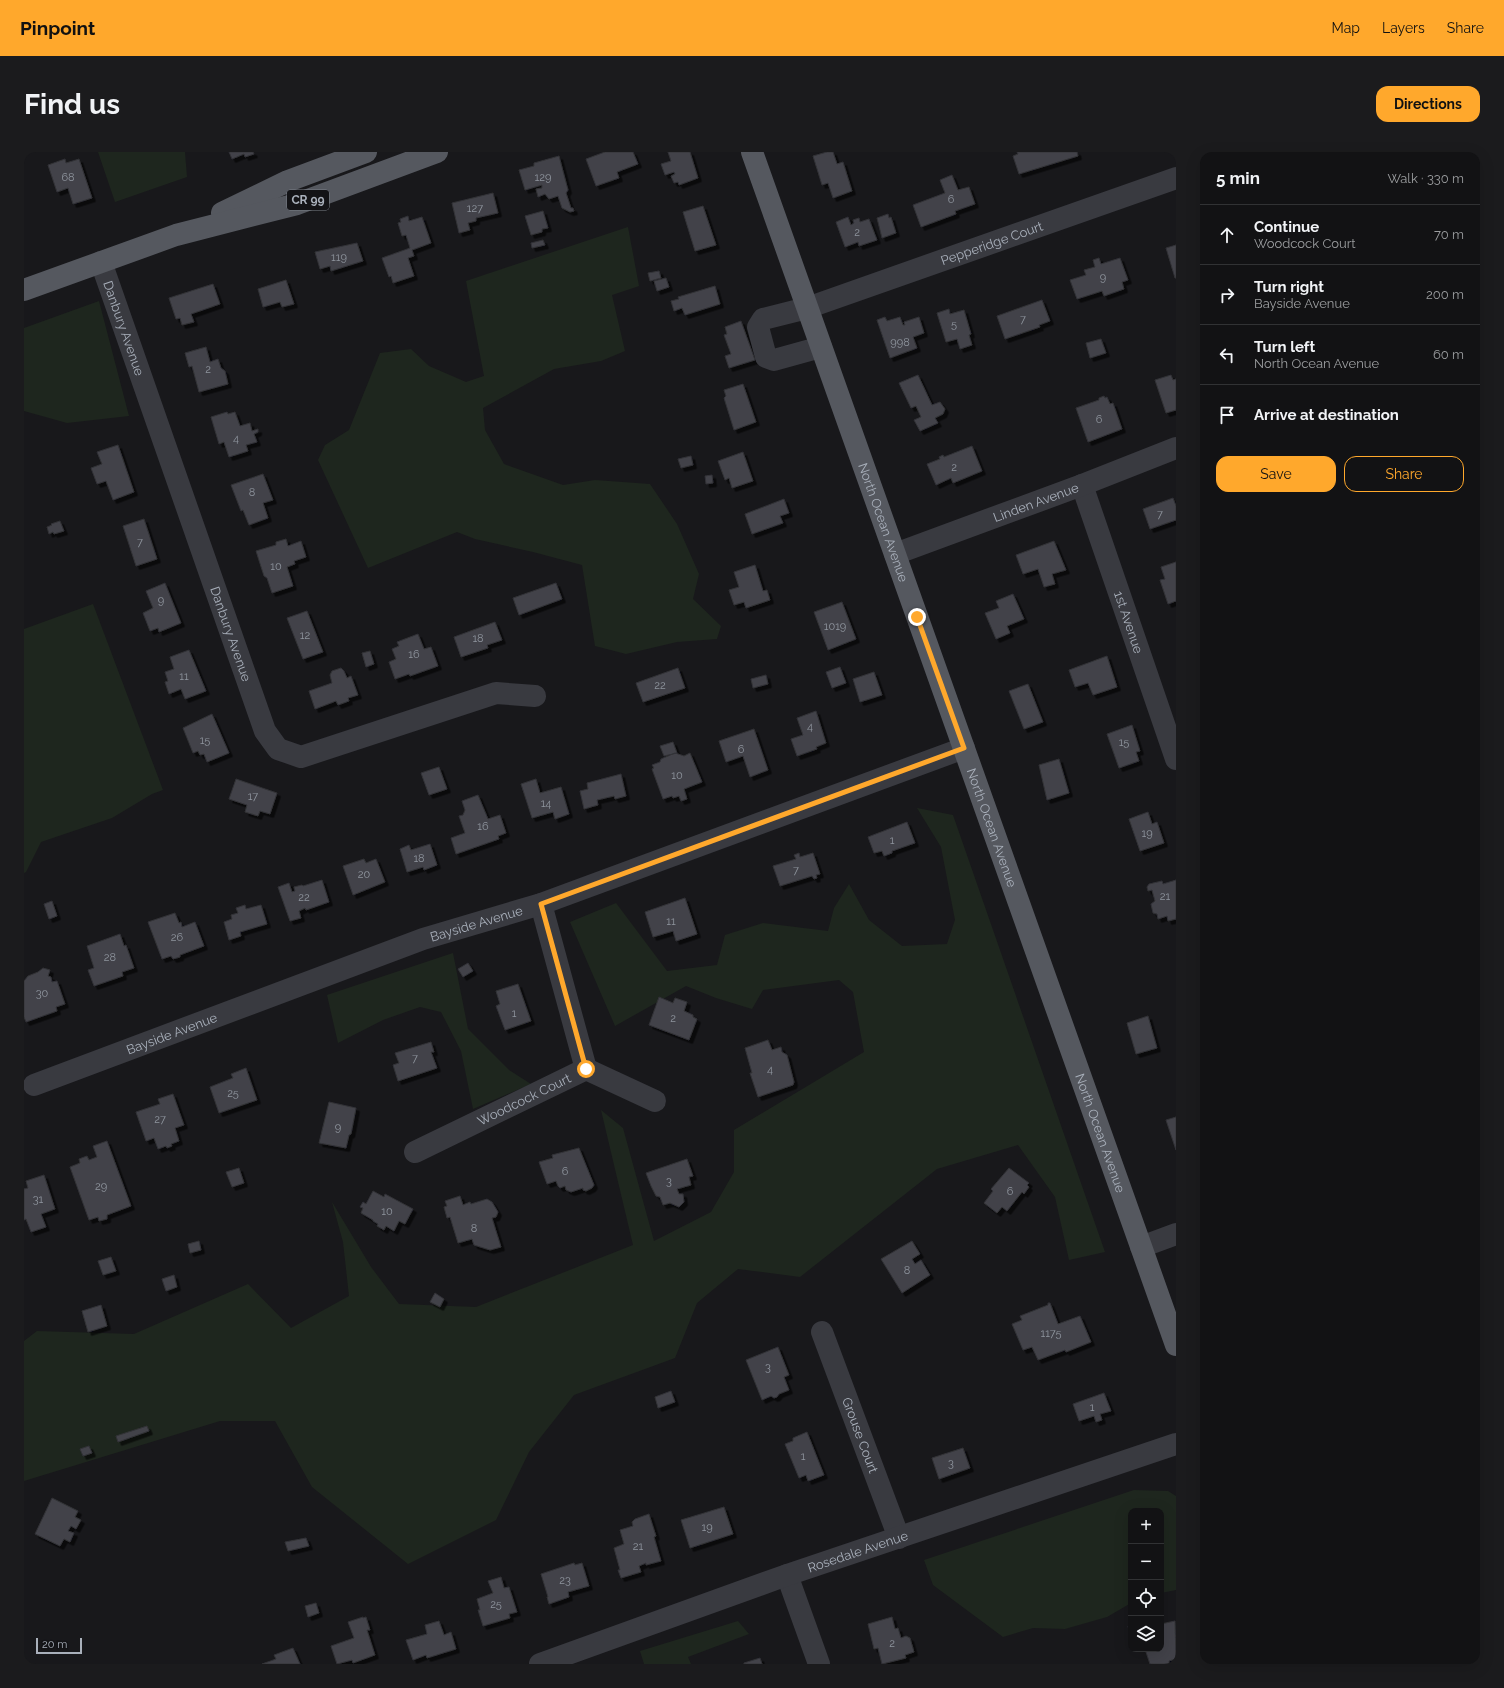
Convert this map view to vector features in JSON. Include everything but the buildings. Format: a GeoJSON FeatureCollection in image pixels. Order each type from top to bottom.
{"type":"FeatureCollection","features":[{"type":"Feature","properties":{"kind":"main road","name":"CR 99"},"geometry":{"type":"LineString","coordinates":[[176,235],[288,181],[366,152]]}},
{"type":"Feature","properties":{"kind":"main road","name":"CR 99"},"geometry":{"type":"LineString","coordinates":[[24,290],[176,235],[297,204],[437,152]]}},
{"type":"Feature","properties":{"kind":"main road","name":"North Ocean Avenue"},"geometry":{"type":"LineString","coordinates":[[752,152],[1176,1345]]}},
{"type":"Feature","properties":{"kind":"street","name":"Pepperidge Court"},"geometry":{"type":"LineString","coordinates":[[821,347],[774,360],[766,357],[758,327],[763,319],[807,308],[1176,178]]}},
{"type":"Feature","properties":{"kind":"street","name":"Danbury Avenue"},"geometry":{"type":"LineString","coordinates":[[101,262],[265,731],[278,749],[301,757],[496,693],[535,696]]}},
{"type":"Feature","properties":{"kind":"street","name":"Linden Avenue"},"geometry":{"type":"LineString","coordinates":[[895,554],[1082,485],[1176,448]]}},
{"type":"Feature","properties":{"kind":"street","name":"1st Avenue"},"geometry":{"type":"LineString","coordinates":[[1082,485],[1176,759]]}},
{"type":"Feature","properties":{"kind":"street","name":"Bayside Avenue"},"geometry":{"type":"LineString","coordinates":[[34,1084],[423,939],[541,904],[964,748]]}},
{"type":"Feature","properties":{"kind":"street","name":"Woodcock Court"},"geometry":{"type":"LineString","coordinates":[[415,1152],[586,1069],[541,904]]}},
{"type":"Feature","properties":{"kind":"street"},"geometry":{"type":"LineString","coordinates":[[586,1069],[655,1101]]}},
{"type":"Feature","properties":{"kind":"street"},"geometry":{"type":"LineString","coordinates":[[1141,1247],[1176,1234]]}},
{"type":"Feature","properties":{"kind":"street","name":"Grouse Court"},"geometry":{"type":"LineString","coordinates":[[822,1332],[899,1538]]}},
{"type":"Feature","properties":{"kind":"street","name":"Rosedale Avenue"},"geometry":{"type":"LineString","coordinates":[[540,1664],[788,1576],[1176,1444]]}},
{"type":"Feature","properties":{"kind":"street"},"geometry":{"type":"LineString","coordinates":[[788,1576],[819,1664]]}},
{"type":"Feature","properties":{"kind":"shaded area"},"geometry":{"type":"Polygon","coordinates":[[[98,152],[185,152],[187,177],[115,202],[98,152]]]}},
{"type":"Feature","properties":{"kind":"shaded area"},"geometry":{"type":"Polygon","coordinates":[[[628,227],[639,286],[612,295],[625,351],[601,361],[554,369],[483,408],[485,430],[504,464],[563,485],[595,480],[650,484],[677,524],[699,574],[693,599],[721,626],[717,639],[677,642],[626,654],[595,646],[582,565],[475,539],[457,532],[368,568],[318,460],[325,445],[349,430],[380,353],[411,349],[429,366],[466,382],[484,376],[466,281],[628,227]]]}},
{"type":"Feature","properties":{"kind":"shaded area"},"geometry":{"type":"Polygon","coordinates":[[[99,301],[129,416],[67,423],[24,411],[24,328],[99,301]]]}},
{"type":"Feature","properties":{"kind":"shaded area"},"geometry":{"type":"Polygon","coordinates":[[[93,604],[163,790],[152,794],[112,818],[41,842],[26,872],[24,873],[24,629],[93,604]]]}},
{"type":"Feature","properties":{"kind":"shaded area"},"geometry":{"type":"Polygon","coordinates":[[[917,808],[953,815],[1105,1252],[1069,1260],[1055,1197],[1018,1145],[937,1169],[800,1277],[738,1269],[697,1303],[675,1358],[574,1395],[529,1452],[496,1520],[408,1564],[312,1487],[275,1421],[220,1421],[24,1481],[24,1341],[37,1331],[134,1334],[248,1284],[291,1328],[349,1296],[343,1242],[332,1202],[371,1267],[399,1304],[476,1307],[633,1245],[601,1110],[623,1128],[654,1241],[711,1212],[734,1172],[734,1130],[864,1052],[853,992],[839,980],[763,990],[752,1009],[716,998],[686,986],[615,1026],[570,922],[616,903],[667,971],[717,965],[725,935],[763,923],[828,931],[834,908],[849,884],[869,920],[902,946],[947,944],[955,920],[941,847],[917,808]]]}},
{"type":"Feature","properties":{"kind":"shaded area"},"geometry":{"type":"Polygon","coordinates":[[[453,953],[468,1029],[509,1070],[531,1084],[473,1109],[461,1051],[441,1012],[420,1007],[383,1020],[338,1043],[327,995],[453,953]]]}},
{"type":"Feature","properties":{"kind":"shaded area"},"geometry":{"type":"Polygon","coordinates":[[[1134,1490],[1168,1491],[1176,1496],[1176,1590],[1164,1592],[1164,1508],[1128,1508],[1128,1605],[1107,1617],[1065,1629],[1033,1628],[1003,1637],[933,1585],[924,1560],[1134,1490]]]}},
{"type":"Feature","properties":{"kind":"shaded area"},"geometry":{"type":"Polygon","coordinates":[[[738,1621],[749,1634],[688,1657],[691,1664],[644,1664],[640,1651],[738,1621]]]}},
{"type":"Feature","properties":{"kind":"route"},"geometry":{"type":"LineString","coordinates":[[586,1069],[541,904],[964,748],[917,617]]}}]}
